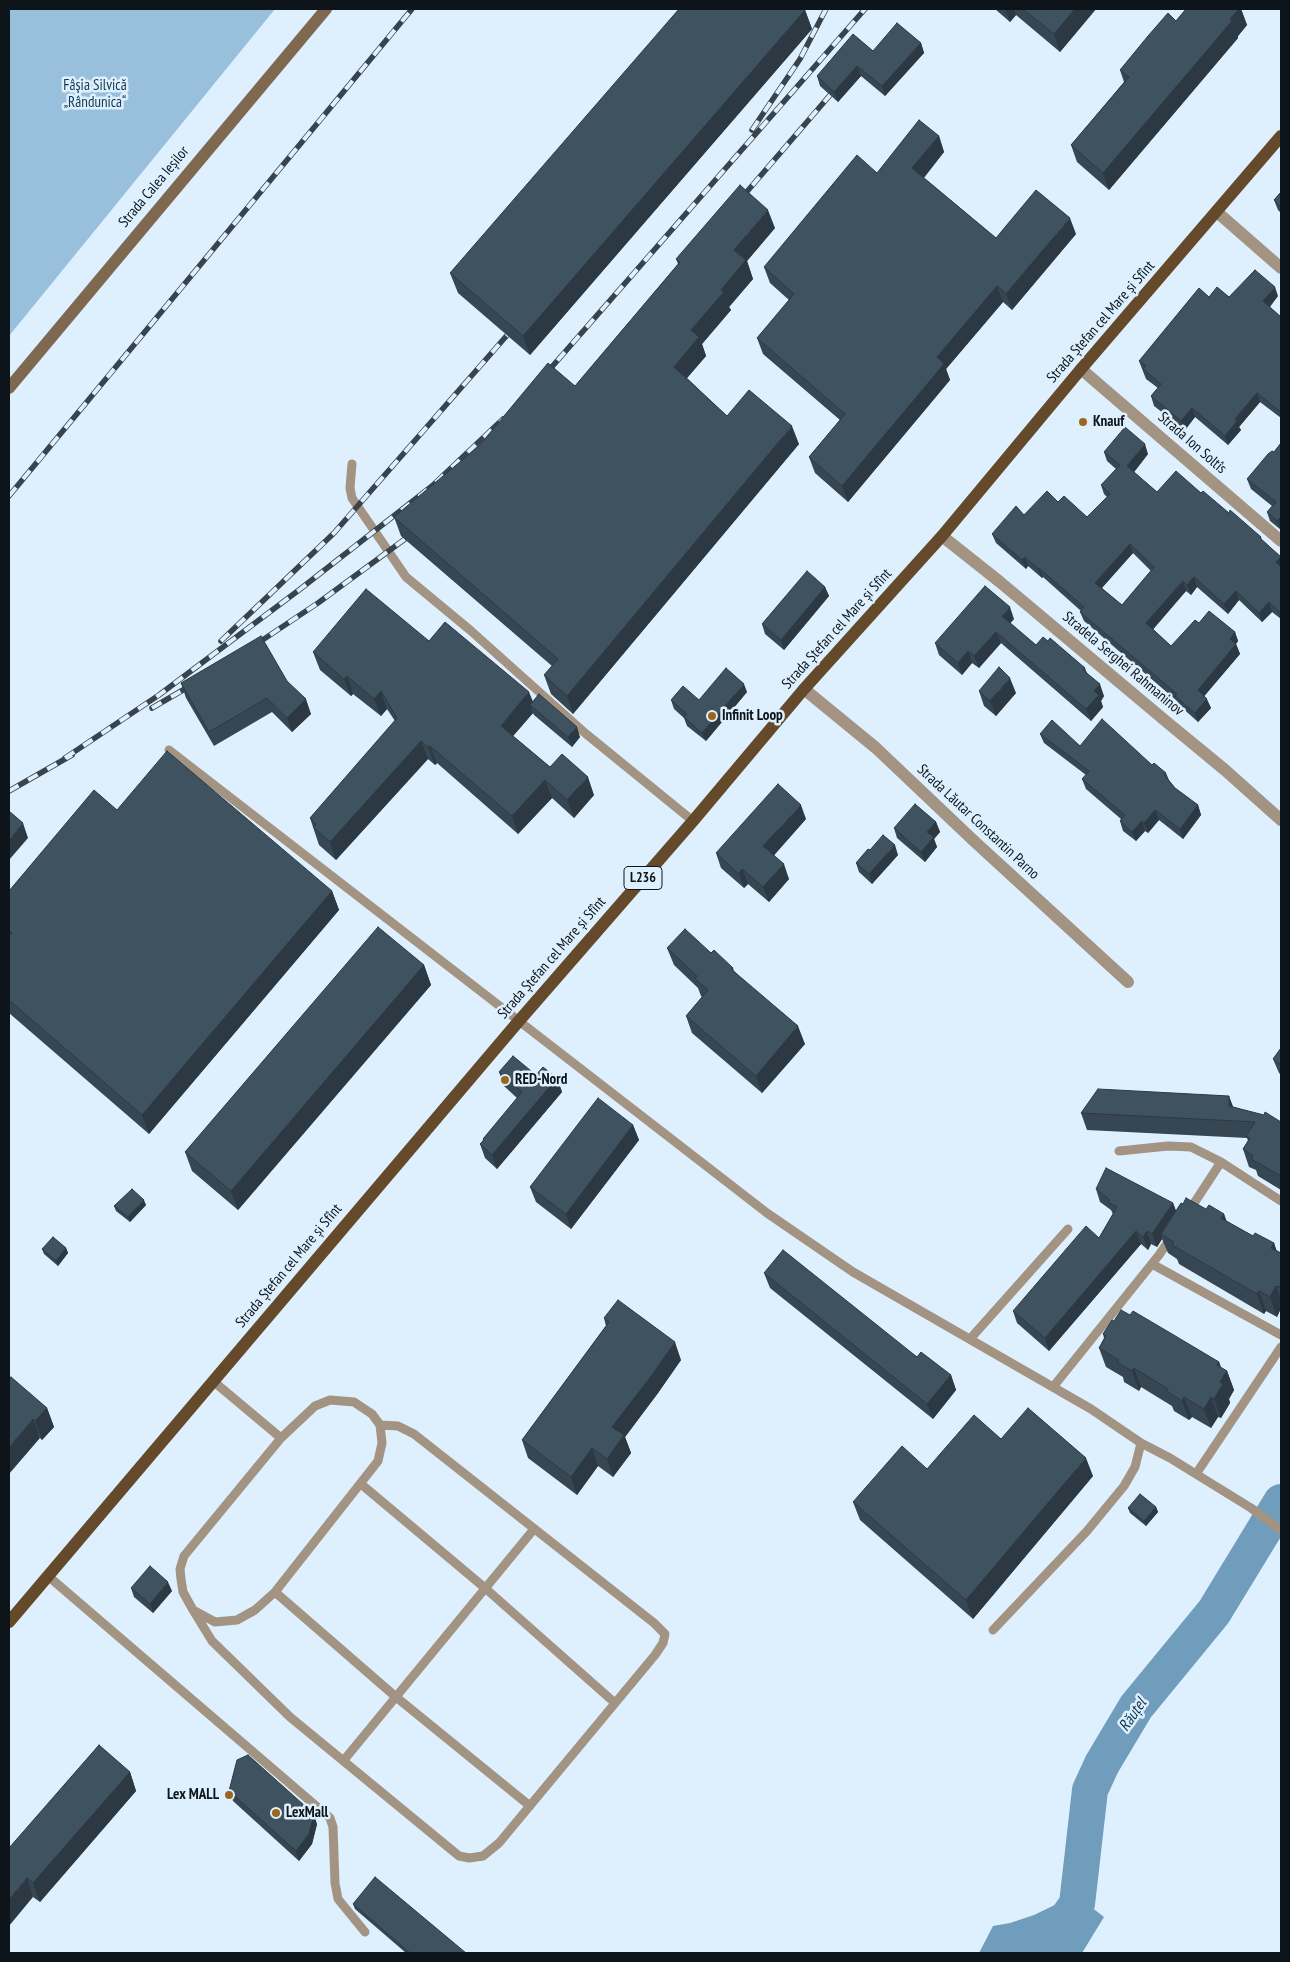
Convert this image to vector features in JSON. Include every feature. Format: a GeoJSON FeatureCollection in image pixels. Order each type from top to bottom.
{"type":"FeatureCollection","features":[{"type":"Feature","properties":{"kind":"main road","name":"Strada Ștefan cel Mare și Sfînt"},"geometry":{"type":"LineString","coordinates":[[9,1622],[518,1022],[693,821],[804,689],[942,536],[1081,369],[1281,136]]}},
{"type":"Feature","properties":{"kind":"street","name":"Strada Calea Ieșilor"},"geometry":{"type":"LineString","coordinates":[[9,388],[326,9]]}},
{"type":"Feature","properties":{"kind":"street"},"geometry":{"type":"LineString","coordinates":[[1217,212],[1281,268]]}},
{"type":"Feature","properties":{"kind":"street","name":"Strada Ion Soltîs"},"geometry":{"type":"LineString","coordinates":[[1081,369],[1281,541]]}},
{"type":"Feature","properties":{"kind":"street","name":"Stradela Serghei Rahmaninov"},"geometry":{"type":"LineString","coordinates":[[942,536],[1000,582],[1225,770],[1281,820]]}},
{"type":"Feature","properties":{"kind":"street","name":"Strada Lăutar Constantin Parno"},"geometry":{"type":"LineString","coordinates":[[804,689],[876,748],[1128,982]]}},
{"type":"Feature","properties":{"kind":"lane"},"geometry":{"type":"LineString","coordinates":[[352,464],[350,488],[352,498],[406,577],[470,630],[585,733],[693,821]]}},
{"type":"Feature","properties":{"kind":"lane"},"geometry":{"type":"LineString","coordinates":[[169,750],[767,1214],[853,1272],[1091,1409],[1141,1443],[1170,1458],[1251,1508],[1281,1530]]}},
{"type":"Feature","properties":{"kind":"lane"},"geometry":{"type":"LineString","coordinates":[[1119,1151],[1168,1146],[1192,1147],[1221,1162],[1281,1201]]}},
{"type":"Feature","properties":{"kind":"lane"},"geometry":{"type":"LineString","coordinates":[[1185,1216],[1221,1162]]}},
{"type":"Feature","properties":{"kind":"lane"},"geometry":{"type":"LineString","coordinates":[[970,1339],[1068,1229]]}},
{"type":"Feature","properties":{"kind":"lane"},"geometry":{"type":"LineString","coordinates":[[1053,1387],[1152,1264],[1175,1232]]}},
{"type":"Feature","properties":{"kind":"lane"},"geometry":{"type":"LineString","coordinates":[[1152,1264],[1281,1335]]}},
{"type":"Feature","properties":{"kind":"lane"},"geometry":{"type":"LineString","coordinates":[[1196,1474],[1281,1347]]}},
{"type":"Feature","properties":{"kind":"lane"},"geometry":{"type":"LineString","coordinates":[[213,1381],[281,1438]]}},
{"type":"Feature","properties":{"kind":"lane"},"geometry":{"type":"LineString","coordinates":[[193,1610],[215,1622],[237,1620],[255,1610],[275,1592],[378,1461],[382,1442],[380,1426],[372,1414],[354,1402],[330,1400],[315,1406],[281,1438],[184,1556],[180,1569],[183,1592],[193,1610],[212,1641],[290,1717],[459,1856],[469,1858],[483,1856],[499,1843],[655,1655],[663,1643],[665,1634],[654,1623],[414,1434],[398,1426],[380,1426]]}},
{"type":"Feature","properties":{"kind":"lane"},"geometry":{"type":"LineString","coordinates":[[993,1630],[1087,1531],[1124,1486],[1135,1467],[1141,1443]]}},
{"type":"Feature","properties":{"kind":"lane"},"geometry":{"type":"LineString","coordinates":[[360,1484],[485,1588],[615,1703]]}},
{"type":"Feature","properties":{"kind":"lane"},"geometry":{"type":"LineString","coordinates":[[344,1760],[534,1529]]}},
{"type":"Feature","properties":{"kind":"lane"},"geometry":{"type":"LineString","coordinates":[[48,1576],[330,1818],[338,1899],[366,1932]]}},
{"type":"Feature","properties":{"kind":"lane"},"geometry":{"type":"LineString","coordinates":[[275,1592],[396,1697],[530,1806]]}},
{"type":"Feature","properties":{"kind":"green space","name":"Fâşia Silvică „Rândunica“"},"geometry":{"type":"Polygon","coordinates":[[[9,9],[275,9],[9,336],[9,9]]]}},
{"type":"Feature","properties":{"kind":"shaded area"},"geometry":{"type":"Polygon","coordinates":[[[1065,1900],[1086,1903],[1104,1917],[1082,1953],[979,1953],[993,1926],[1010,1923],[1034,1915],[1065,1900]]]}},
{"type":"Feature","properties":{"kind":"building"},"geometry":{"type":"Polygon","coordinates":[[[679,9],[805,10],[523,336],[450,273],[679,9]]]}},
{"type":"Feature","properties":{"kind":"building"},"geometry":{"type":"Polygon","coordinates":[[[1023,9],[1075,9],[1054,34],[1023,9]]]}},
{"type":"Feature","properties":{"kind":"building"},"geometry":{"type":"Polygon","coordinates":[[[1186,9],[1239,9],[1230,19],[1232,21],[1103,173],[1071,145],[1129,77],[1120,70],[1148,36],[1168,13],[1176,21],[1186,9]]]}},
{"type":"Feature","properties":{"kind":"building"},"geometry":{"type":"Polygon","coordinates":[[[897,23],[921,43],[882,86],[857,66],[834,92],[817,76],[853,34],[873,51],[897,23]]]}},
{"type":"Feature","properties":{"kind":"building"},"geometry":{"type":"Polygon","coordinates":[[[919,120],[939,136],[912,168],[996,238],[1036,190],[1070,218],[1006,294],[997,286],[937,357],[944,364],[842,486],[809,457],[845,414],[757,338],[794,294],[764,267],[857,155],[877,173],[919,120]]]}},
{"type":"Feature","properties":{"kind":"building"},"geometry":{"type":"Polygon","coordinates":[[[740,185],[768,210],[734,250],[746,260],[721,290],[724,292],[691,330],[699,337],[674,367],[727,416],[749,390],[792,426],[567,696],[544,675],[558,659],[394,517],[479,446],[548,363],[575,386],[680,262],[676,259],[740,185]]]}},
{"type":"Feature","properties":{"kind":"building"},"geometry":{"type":"Polygon","coordinates":[[[1281,192],[1281,207],[1274,200],[1281,192]]]}},
{"type":"Feature","properties":{"kind":"building"},"geometry":{"type":"Polygon","coordinates":[[[1255,270],[1275,287],[1263,301],[1281,317],[1281,412],[1257,393],[1235,419],[1237,421],[1225,436],[1192,408],[1181,421],[1151,396],[1161,384],[1143,369],[1146,366],[1139,361],[1199,288],[1209,297],[1217,287],[1229,297],[1255,270]]]}},
{"type":"Feature","properties":{"kind":"building"},"geometry":{"type":"Polygon","coordinates":[[[1125,427],[1145,444],[1127,466],[1157,492],[1176,471],[1201,493],[1203,491],[1229,513],[1230,510],[1281,557],[1276,562],[1281,567],[1281,613],[1269,602],[1259,613],[1236,591],[1224,604],[1194,577],[1187,585],[1183,581],[1146,623],[1171,646],[1195,620],[1199,623],[1209,611],[1235,632],[1230,639],[1236,644],[1198,690],[1207,699],[1195,713],[1175,696],[1177,694],[1080,612],[1084,607],[1039,568],[1025,557],[1022,560],[992,534],[1016,506],[1024,515],[1047,491],[1058,502],[1064,496],[1087,517],[1110,494],[1101,485],[1120,465],[1104,452],[1125,427]],[[1130,544],[1095,583],[1122,605],[1154,567],[1130,544]]]}},
{"type":"Feature","properties":{"kind":"building"},"geometry":{"type":"Polygon","coordinates":[[[1281,443],[1281,517],[1277,521],[1267,512],[1276,502],[1247,479],[1268,454],[1272,451],[1274,452],[1281,443]]]}},
{"type":"Feature","properties":{"kind":"building"},"geometry":{"type":"Polygon","coordinates":[[[807,571],[825,587],[781,640],[762,624],[807,571]]]}},
{"type":"Feature","properties":{"kind":"building"},"geometry":{"type":"Polygon","coordinates":[[[985,586],[1010,607],[1002,616],[1036,645],[1043,637],[1048,641],[1050,638],[1085,668],[1083,670],[1100,684],[1094,691],[1099,695],[1086,709],[996,632],[974,656],[968,651],[958,663],[935,643],[985,586]]]}},
{"type":"Feature","properties":{"kind":"building"},"geometry":{"type":"Polygon","coordinates":[[[366,589],[429,641],[445,622],[529,692],[501,726],[550,767],[562,754],[588,777],[567,800],[545,780],[512,816],[430,746],[428,747],[421,741],[330,842],[313,827],[316,824],[310,818],[397,718],[381,691],[374,699],[347,676],[344,679],[313,652],[366,589]]]}},
{"type":"Feature","properties":{"kind":"building"},"geometry":{"type":"Polygon","coordinates":[[[261,636],[287,681],[306,699],[287,718],[267,698],[209,732],[181,683],[261,636]]]}},
{"type":"Feature","properties":{"kind":"building"},"geometry":{"type":"Polygon","coordinates":[[[999,667],[1010,678],[990,701],[979,691],[999,667]]]}},
{"type":"Feature","properties":{"kind":"building"},"geometry":{"type":"Polygon","coordinates":[[[726,668],[744,684],[702,733],[684,717],[687,714],[671,700],[683,686],[699,700],[726,668]]]}},
{"type":"Feature","properties":{"kind":"building"},"geometry":{"type":"Polygon","coordinates":[[[539,694],[577,727],[568,737],[530,705],[539,694]]]}},
{"type":"Feature","properties":{"kind":"building"},"geometry":{"type":"Polygon","coordinates":[[[1102,719],[1152,765],[1154,763],[1166,773],[1164,775],[1175,788],[1198,805],[1180,829],[1155,810],[1144,823],[1142,821],[1132,832],[1120,821],[1125,815],[1082,779],[1089,771],[1040,734],[1052,720],[1080,746],[1102,719]]]}},
{"type":"Feature","properties":{"kind":"building"},"geometry":{"type":"Polygon","coordinates":[[[167,751],[332,891],[142,1115],[9,1000],[9,936],[12,933],[9,930],[9,891],[94,790],[117,810],[167,751]]]}},
{"type":"Feature","properties":{"kind":"building"},"geometry":{"type":"Polygon","coordinates":[[[778,784],[801,805],[763,846],[784,864],[763,887],[742,869],[739,874],[716,853],[778,784]]]}},
{"type":"Feature","properties":{"kind":"building"},"geometry":{"type":"Polygon","coordinates":[[[915,804],[936,822],[927,832],[934,837],[921,852],[894,828],[915,804]]]}},
{"type":"Feature","properties":{"kind":"building"},"geometry":{"type":"Polygon","coordinates":[[[9,811],[23,823],[9,840],[9,811]]]}},
{"type":"Feature","properties":{"kind":"building"},"geometry":{"type":"Polygon","coordinates":[[[883,835],[895,845],[869,874],[856,863],[883,835]]]}},
{"type":"Feature","properties":{"kind":"building"},"geometry":{"type":"Polygon","coordinates":[[[378,927],[424,965],[231,1191],[185,1152],[378,927]]]}},
{"type":"Feature","properties":{"kind":"building"},"geometry":{"type":"Polygon","coordinates":[[[685,929],[711,953],[714,950],[733,968],[731,969],[798,1026],[756,1076],[686,1016],[708,990],[695,979],[697,976],[667,948],[685,929]]]}},
{"type":"Feature","properties":{"kind":"building"},"geometry":{"type":"Polygon","coordinates":[[[1281,1048],[1281,1065],[1273,1059],[1281,1048]]]}},
{"type":"Feature","properties":{"kind":"building"},"geometry":{"type":"Polygon","coordinates":[[[513,1056],[536,1075],[543,1067],[557,1078],[492,1155],[480,1144],[522,1092],[499,1072],[513,1056]]]}},
{"type":"Feature","properties":{"kind":"building"},"geometry":{"type":"Polygon","coordinates":[[[1098,1089],[1229,1096],[1229,1106],[1264,1115],[1265,1112],[1281,1122],[1281,1176],[1251,1159],[1253,1156],[1243,1149],[1250,1138],[1246,1136],[1255,1122],[1081,1113],[1098,1089]]]}},
{"type":"Feature","properties":{"kind":"building"},"geometry":{"type":"Polygon","coordinates":[[[598,1098],[633,1125],[566,1214],[530,1187],[598,1098]]]}},
{"type":"Feature","properties":{"kind":"building"},"geometry":{"type":"Polygon","coordinates":[[[1106,1168],[1173,1203],[1152,1234],[1147,1231],[1143,1237],[1136,1231],[1045,1338],[1013,1311],[1086,1226],[1099,1238],[1117,1207],[1108,1202],[1110,1200],[1096,1189],[1106,1168]]]}},
{"type":"Feature","properties":{"kind":"building"},"geometry":{"type":"Polygon","coordinates":[[[132,1189],[144,1200],[128,1217],[114,1206],[132,1189]]]}},
{"type":"Feature","properties":{"kind":"building"},"geometry":{"type":"Polygon","coordinates":[[[1186,1198],[1206,1209],[1209,1205],[1224,1214],[1221,1218],[1253,1236],[1255,1233],[1274,1243],[1271,1248],[1281,1253],[1281,1284],[1279,1287],[1276,1286],[1270,1297],[1259,1291],[1257,1294],[1172,1245],[1174,1242],[1161,1234],[1186,1198]]]}},
{"type":"Feature","properties":{"kind":"building"},"geometry":{"type":"Polygon","coordinates":[[[53,1237],[66,1248],[56,1261],[42,1249],[53,1237]]]}},
{"type":"Feature","properties":{"kind":"building"},"geometry":{"type":"Polygon","coordinates":[[[783,1250],[917,1357],[921,1352],[951,1375],[927,1404],[764,1273],[783,1250]]]}},
{"type":"Feature","properties":{"kind":"building"},"geometry":{"type":"Polygon","coordinates":[[[618,1300],[675,1342],[612,1427],[624,1435],[607,1459],[592,1448],[571,1477],[522,1440],[609,1322],[604,1318],[618,1300]]]}},
{"type":"Feature","properties":{"kind":"building"},"geometry":{"type":"Polygon","coordinates":[[[1121,1310],[1130,1315],[1133,1311],[1219,1362],[1217,1365],[1227,1371],[1220,1382],[1223,1384],[1214,1399],[1211,1397],[1204,1409],[1184,1397],[1182,1401],[1167,1391],[1168,1389],[1134,1368],[1132,1371],[1117,1362],[1119,1360],[1099,1348],[1106,1336],[1103,1334],[1121,1310]]]}},
{"type":"Feature","properties":{"kind":"building"},"geometry":{"type":"Polygon","coordinates":[[[11,1377],[47,1408],[35,1421],[33,1419],[9,1447],[9,1379],[11,1377]]]}},
{"type":"Feature","properties":{"kind":"building"},"geometry":{"type":"Polygon","coordinates":[[[1028,1408],[1086,1458],[966,1600],[853,1502],[902,1446],[927,1469],[974,1415],[1001,1439],[1028,1408]]]}},
{"type":"Feature","properties":{"kind":"building"},"geometry":{"type":"Polygon","coordinates":[[[1140,1494],[1156,1507],[1144,1521],[1128,1508],[1140,1494]]]}},
{"type":"Feature","properties":{"kind":"building"},"geometry":{"type":"Polygon","coordinates":[[[150,1566],[168,1582],[150,1604],[131,1588],[150,1566]]]}},
{"type":"Feature","properties":{"kind":"building"},"geometry":{"type":"Polygon","coordinates":[[[99,1745],[130,1772],[33,1883],[27,1878],[9,1899],[9,1848],[99,1745]]]}},
{"type":"Feature","properties":{"kind":"building","name":"LexMall"},"geometry":{"type":"Polygon","coordinates":[[[248,1755],[314,1814],[309,1834],[296,1851],[229,1791],[237,1760],[248,1755]]]}},
{"type":"Feature","properties":{"kind":"building"},"geometry":{"type":"Polygon","coordinates":[[[375,1877],[466,1953],[410,1953],[353,1904],[375,1877]]]}},
{"type":"Feature","properties":{"kind":"waterway","name":"Răuțel"},"geometry":{"type":"LineString","coordinates":[[1043,1953],[1077,1904],[1090,1790],[1102,1764],[1136,1707],[1214,1612],[1281,1502]]}},
{"type":"Feature","properties":{"kind":"railway"},"geometry":{"type":"LineString","coordinates":[[9,496],[412,9]]}},
{"type":"Feature","properties":{"kind":"railway"},"geometry":{"type":"LineString","coordinates":[[752,130],[800,59],[826,9]]}},
{"type":"Feature","properties":{"kind":"railway"},"geometry":{"type":"LineString","coordinates":[[543,377],[865,9]]}},
{"type":"Feature","properties":{"kind":"railway"},"geometry":{"type":"LineString","coordinates":[[738,202],[831,94]]}},
{"type":"Feature","properties":{"kind":"railway"},"geometry":{"type":"LineString","coordinates":[[221,641],[334,533],[516,325]]}},
{"type":"Feature","properties":{"kind":"railway"},"geometry":{"type":"LineString","coordinates":[[65,758],[159,695],[299,590],[432,486],[503,419]]}},
{"type":"Feature","properties":{"kind":"railway"},"geometry":{"type":"LineString","coordinates":[[252,647],[318,603],[405,539]]}},
{"type":"Feature","properties":{"kind":"railway"},"geometry":{"type":"LineString","coordinates":[[152,708],[195,683]]}},
{"type":"Feature","properties":{"kind":"railway"},"geometry":{"type":"LineString","coordinates":[[9,791],[72,755]]}},
{"type":"Feature","properties":{"kind":"place","name":"Knauf"},"geometry":{"type":"Point","coordinates":[1083,422]}},
{"type":"Feature","properties":{"kind":"place","name":"Infinit Loop"},"geometry":{"type":"Point","coordinates":[712,716]}},
{"type":"Feature","properties":{"kind":"place","name":"RED-Nord"},"geometry":{"type":"Point","coordinates":[505,1080]}},
{"type":"Feature","properties":{"kind":"place","name":"Lex MALL"},"geometry":{"type":"Point","coordinates":[229,1795]}},
{"type":"Feature","properties":{"kind":"place","name":"LexMall"},"geometry":{"type":"Point","coordinates":[276,1813]}}]}
